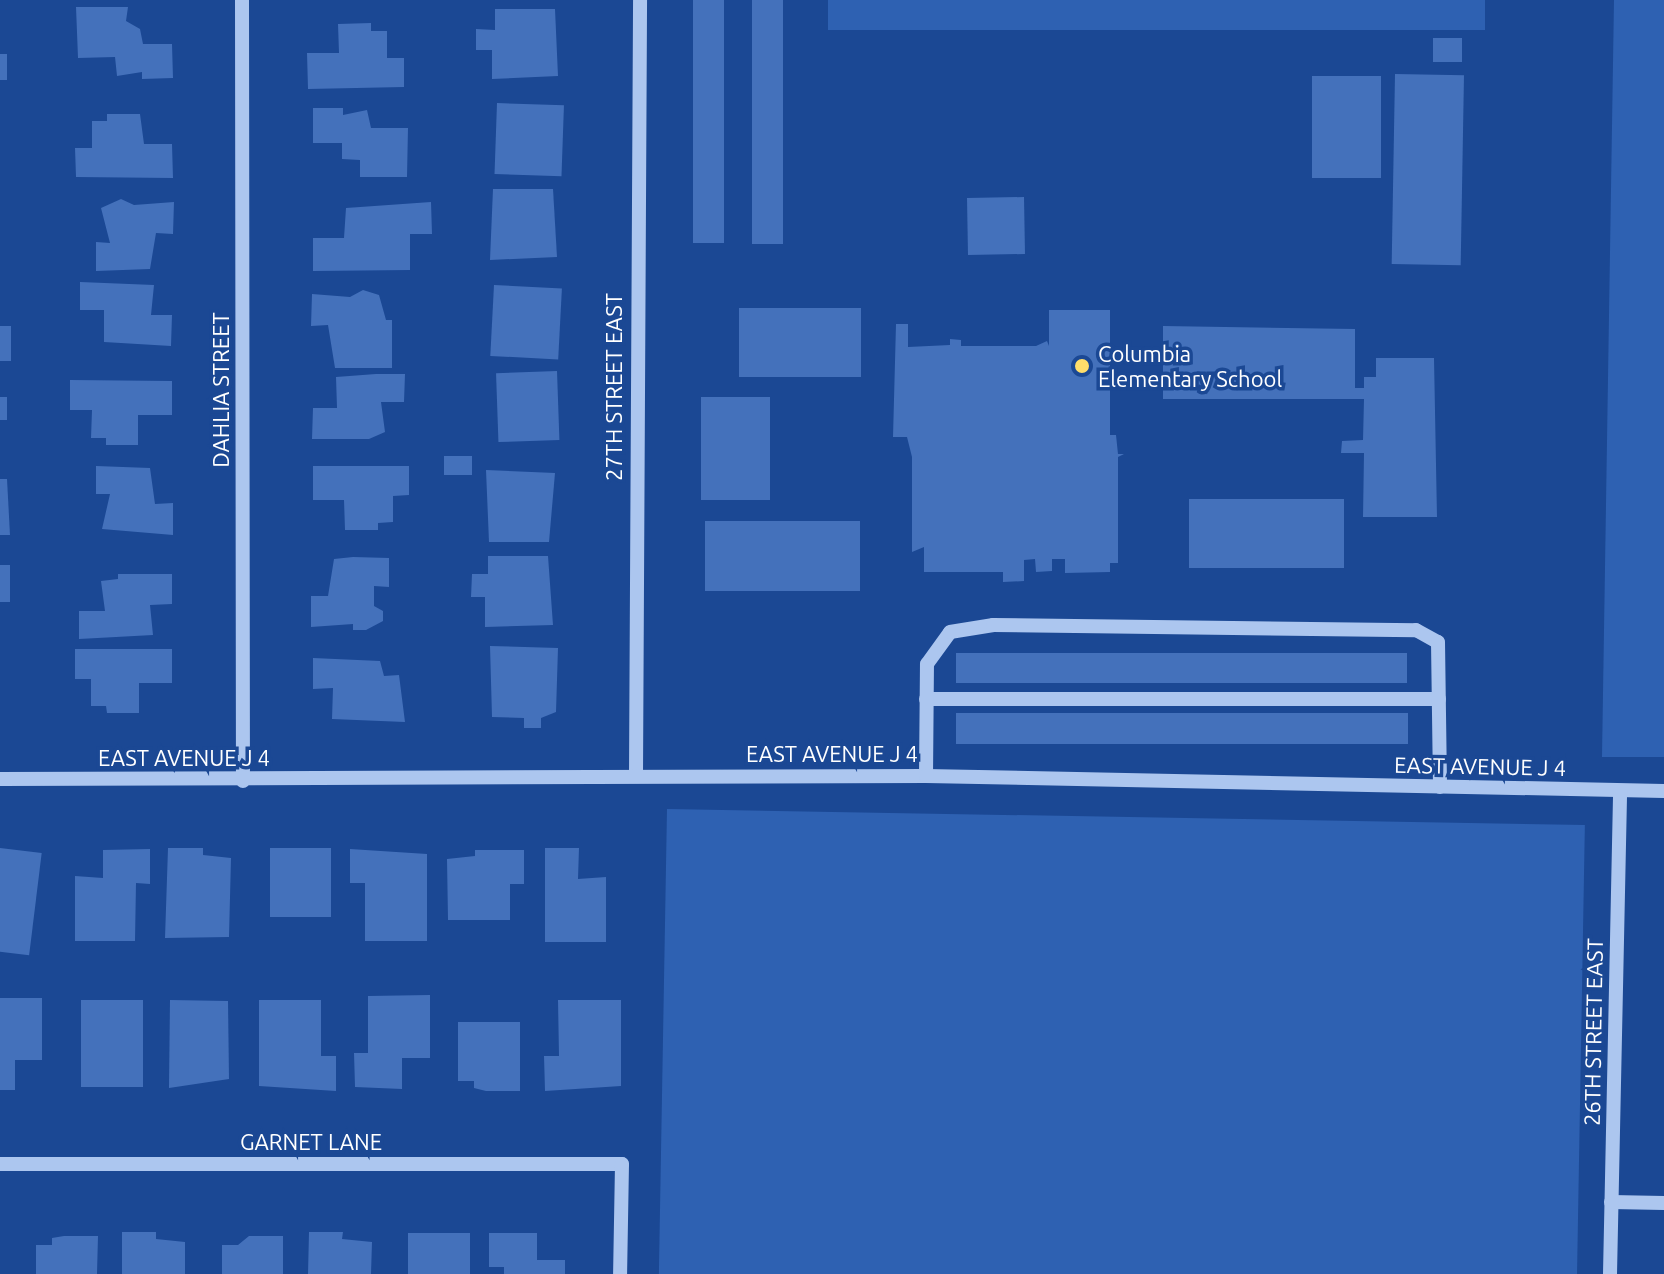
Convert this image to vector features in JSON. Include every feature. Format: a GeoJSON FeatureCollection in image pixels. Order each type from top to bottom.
{"type":"FeatureCollection","features":[{"type":"Feature","properties":{"kind":"street","name":"DAHLIA STREET"},"geometry":{"type":"LineString","coordinates":[[242,0],[243,781]]}},
{"type":"Feature","properties":{"kind":"street","name":"27TH STREET EAST"},"geometry":{"type":"LineString","coordinates":[[636,775],[640,0]]}},
{"type":"Feature","properties":{"kind":"street"},"geometry":{"type":"LineString","coordinates":[[926,776],[927,664],[950,632],[993,625],[1416,630],[1438,642],[1440,787]]}},
{"type":"Feature","properties":{"kind":"street"},"geometry":{"type":"LineString","coordinates":[[926,699],[1439,699]]}},
{"type":"Feature","properties":{"kind":"street","name":"EAST AVENUE J 4"},"geometry":{"type":"LineString","coordinates":[[0,779],[243,781],[636,775],[926,776],[1664,791]]}},
{"type":"Feature","properties":{"kind":"street","name":"26TH STREET EAST"},"geometry":{"type":"LineString","coordinates":[[1610,1274],[1620,791]]}},
{"type":"Feature","properties":{"kind":"street","name":"GARNET LANE"},"geometry":{"type":"LineString","coordinates":[[0,1164],[622,1164],[620,1274]]}},
{"type":"Feature","properties":{"kind":"street"},"geometry":{"type":"LineString","coordinates":[[1611,1202],[1664,1203]]}},
{"type":"Feature","properties":{"kind":"shaded area"},"geometry":{"type":"Polygon","coordinates":[[[828,0],[1485,0],[1485,30],[828,30],[828,0]]]}},
{"type":"Feature","properties":{"kind":"shaded area"},"geometry":{"type":"Polygon","coordinates":[[[1614,0],[1664,0],[1664,757],[1602,757],[1614,0]]]}},
{"type":"Feature","properties":{"kind":"shaded area"},"geometry":{"type":"Polygon","coordinates":[[[667,809],[1585,825],[1577,1274],[659,1274],[667,809]]]}},
{"type":"Feature","properties":{"kind":"building"},"geometry":{"type":"Polygon","coordinates":[[[693,0],[724,0],[724,243],[693,243],[693,0]]]}},
{"type":"Feature","properties":{"kind":"building"},"geometry":{"type":"Polygon","coordinates":[[[752,0],[783,0],[783,244],[752,244],[752,0]]]}},
{"type":"Feature","properties":{"kind":"building"},"geometry":{"type":"Polygon","coordinates":[[[76,7],[128,7],[126,21],[140,29],[143,44],[172,44],[173,78],[142,79],[142,72],[117,76],[115,57],[78,58],[76,7]]]}},
{"type":"Feature","properties":{"kind":"building"},"geometry":{"type":"Polygon","coordinates":[[[495,9],[555,9],[558,76],[492,79],[492,50],[476,50],[476,29],[495,30],[495,9]]]}},
{"type":"Feature","properties":{"kind":"building"},"geometry":{"type":"Polygon","coordinates":[[[371,23],[371,31],[387,31],[387,58],[404,58],[404,87],[308,89],[307,53],[339,53],[338,24],[371,23]]]}},
{"type":"Feature","properties":{"kind":"building"},"geometry":{"type":"Polygon","coordinates":[[[1433,38],[1462,38],[1462,62],[1433,62],[1433,38]]]}},
{"type":"Feature","properties":{"kind":"building"},"geometry":{"type":"Polygon","coordinates":[[[0,54],[7,54],[7,80],[0,80],[0,54]]]}},
{"type":"Feature","properties":{"kind":"building"},"geometry":{"type":"Polygon","coordinates":[[[1395,74],[1464,75],[1461,265],[1392,264],[1395,74]]]}},
{"type":"Feature","properties":{"kind":"building"},"geometry":{"type":"Polygon","coordinates":[[[1312,76],[1381,76],[1381,178],[1312,178],[1312,76]]]}},
{"type":"Feature","properties":{"kind":"building"},"geometry":{"type":"Polygon","coordinates":[[[497,103],[564,105],[561,176],[495,174],[497,103]]]}},
{"type":"Feature","properties":{"kind":"building"},"geometry":{"type":"Polygon","coordinates":[[[313,108],[343,108],[343,115],[367,110],[371,128],[408,128],[407,177],[360,177],[360,160],[342,159],[342,143],[313,143],[313,108]]]}},
{"type":"Feature","properties":{"kind":"building"},"geometry":{"type":"Polygon","coordinates":[[[107,114],[140,114],[144,144],[172,144],[173,178],[76,177],[75,148],[92,148],[92,121],[107,121],[107,114]]]}},
{"type":"Feature","properties":{"kind":"building"},"geometry":{"type":"Polygon","coordinates":[[[493,189],[553,189],[557,257],[490,260],[493,189]]]}},
{"type":"Feature","properties":{"kind":"building"},"geometry":{"type":"Polygon","coordinates":[[[1024,197],[1025,254],[968,255],[967,198],[1024,197]]]}},
{"type":"Feature","properties":{"kind":"building"},"geometry":{"type":"Polygon","coordinates":[[[121,199],[134,205],[174,202],[173,234],[156,233],[150,269],[96,271],[96,242],[110,243],[101,208],[121,199]]]}},
{"type":"Feature","properties":{"kind":"building"},"geometry":{"type":"Polygon","coordinates":[[[431,202],[432,234],[410,234],[410,270],[313,271],[313,238],[344,238],[346,208],[431,202]]]}},
{"type":"Feature","properties":{"kind":"building"},"geometry":{"type":"Polygon","coordinates":[[[80,282],[154,285],[151,315],[172,315],[171,346],[104,342],[104,310],[80,310],[80,282]]]}},
{"type":"Feature","properties":{"kind":"building"},"geometry":{"type":"Polygon","coordinates":[[[494,285],[562,289],[558,359],[490,356],[494,285]]]}},
{"type":"Feature","properties":{"kind":"building"},"geometry":{"type":"Polygon","coordinates":[[[363,290],[379,295],[386,320],[392,320],[392,368],[335,368],[328,325],[311,326],[312,294],[350,297],[363,290]]]}},
{"type":"Feature","properties":{"kind":"building"},"geometry":{"type":"Polygon","coordinates":[[[739,308],[861,308],[861,377],[739,377],[739,308]]]}},
{"type":"Feature","properties":{"kind":"building"},"geometry":{"type":"Polygon","coordinates":[[[1049,310],[1110,310],[1110,435],[1116,435],[1118,454],[1124,454],[1118,457],[1118,563],[1110,563],[1110,572],[1065,573],[1065,559],[1052,559],[1052,571],[1036,572],[1035,559],[1024,560],[1024,581],[1003,582],[1003,572],[924,572],[924,547],[912,552],[912,457],[907,437],[893,437],[896,324],[908,324],[908,347],[950,345],[950,339],[961,340],[961,346],[1036,346],[1047,341],[1049,346],[1049,310]]]}},
{"type":"Feature","properties":{"kind":"building"},"geometry":{"type":"Polygon","coordinates":[[[0,326],[11,326],[11,361],[0,361],[0,326]]]}},
{"type":"Feature","properties":{"kind":"building"},"geometry":{"type":"Polygon","coordinates":[[[1163,326],[1355,329],[1355,388],[1364,388],[1364,377],[1376,377],[1376,358],[1434,358],[1437,517],[1363,517],[1364,453],[1341,453],[1342,441],[1363,440],[1364,399],[1163,399],[1163,326]]]}},
{"type":"Feature","properties":{"kind":"building"},"geometry":{"type":"Polygon","coordinates":[[[557,371],[559,440],[498,442],[496,373],[557,371]]]}},
{"type":"Feature","properties":{"kind":"building"},"geometry":{"type":"Polygon","coordinates":[[[405,374],[404,402],[381,402],[385,432],[369,439],[312,439],[313,408],[337,408],[336,377],[405,374]]]}},
{"type":"Feature","properties":{"kind":"building"},"geometry":{"type":"Polygon","coordinates":[[[70,380],[172,381],[172,415],[138,415],[138,445],[106,445],[106,438],[91,438],[92,410],[70,410],[70,380]]]}},
{"type":"Feature","properties":{"kind":"building"},"geometry":{"type":"Polygon","coordinates":[[[0,397],[7,397],[7,420],[0,420],[0,397]]]}},
{"type":"Feature","properties":{"kind":"building"},"geometry":{"type":"Polygon","coordinates":[[[701,397],[770,397],[770,500],[701,500],[701,397]]]}},
{"type":"Feature","properties":{"kind":"building"},"geometry":{"type":"Polygon","coordinates":[[[444,456],[472,456],[472,475],[444,475],[444,456]]]}},
{"type":"Feature","properties":{"kind":"building"},"geometry":{"type":"Polygon","coordinates":[[[96,466],[150,468],[155,504],[173,503],[173,535],[102,529],[110,494],[96,494],[96,466]]]}},
{"type":"Feature","properties":{"kind":"building"},"geometry":{"type":"Polygon","coordinates":[[[313,466],[409,466],[409,495],[393,496],[393,522],[378,523],[378,530],[345,530],[344,500],[313,500],[313,466]]]}},
{"type":"Feature","properties":{"kind":"building"},"geometry":{"type":"Polygon","coordinates":[[[486,470],[555,473],[549,542],[489,542],[486,470]]]}},
{"type":"Feature","properties":{"kind":"building"},"geometry":{"type":"Polygon","coordinates":[[[0,479],[7,479],[10,535],[0,535],[0,479]]]}},
{"type":"Feature","properties":{"kind":"building"},"geometry":{"type":"Polygon","coordinates":[[[1189,499],[1344,499],[1344,568],[1189,568],[1189,499]]]}},
{"type":"Feature","properties":{"kind":"building"},"geometry":{"type":"Polygon","coordinates":[[[705,521],[860,521],[860,591],[705,591],[705,521]]]}},
{"type":"Feature","properties":{"kind":"building"},"geometry":{"type":"Polygon","coordinates":[[[488,556],[548,556],[553,625],[485,627],[485,597],[471,597],[472,574],[488,574],[488,556]]]}},
{"type":"Feature","properties":{"kind":"building"},"geometry":{"type":"Polygon","coordinates":[[[389,558],[389,587],[374,586],[374,606],[383,611],[383,621],[366,630],[353,630],[353,624],[311,627],[311,596],[328,596],[334,559],[389,558]]]}},
{"type":"Feature","properties":{"kind":"building"},"geometry":{"type":"Polygon","coordinates":[[[0,565],[10,565],[10,602],[0,602],[0,565]]]}},
{"type":"Feature","properties":{"kind":"building"},"geometry":{"type":"Polygon","coordinates":[[[118,574],[172,574],[172,604],[150,605],[153,635],[79,639],[79,611],[105,611],[101,581],[118,579],[118,574]]]}},
{"type":"Feature","properties":{"kind":"building"},"geometry":{"type":"Polygon","coordinates":[[[490,646],[558,648],[556,712],[541,718],[541,728],[524,728],[524,718],[492,717],[490,646]]]}},
{"type":"Feature","properties":{"kind":"building"},"geometry":{"type":"Polygon","coordinates":[[[75,649],[172,649],[172,683],[139,683],[139,713],[107,713],[106,706],[91,706],[91,679],[75,679],[75,649]]]}},
{"type":"Feature","properties":{"kind":"building"},"geometry":{"type":"Polygon","coordinates":[[[956,653],[1407,653],[1407,683],[956,683],[956,653]]]}},
{"type":"Feature","properties":{"kind":"building"},"geometry":{"type":"Polygon","coordinates":[[[313,658],[380,661],[384,676],[399,675],[405,722],[332,719],[333,688],[313,689],[313,658]]]}},
{"type":"Feature","properties":{"kind":"building"},"geometry":{"type":"Polygon","coordinates":[[[956,713],[1408,713],[1408,744],[956,744],[956,713]]]}},
{"type":"Feature","properties":{"kind":"building"},"geometry":{"type":"Polygon","coordinates":[[[0,848],[42,853],[29,955],[0,952],[0,848]]]}},
{"type":"Feature","properties":{"kind":"building"},"geometry":{"type":"Polygon","coordinates":[[[168,848],[203,848],[203,855],[231,858],[229,937],[165,938],[168,848]]]}},
{"type":"Feature","properties":{"kind":"building"},"geometry":{"type":"Polygon","coordinates":[[[270,848],[331,848],[331,917],[270,917],[270,848]]]}},
{"type":"Feature","properties":{"kind":"building"},"geometry":{"type":"Polygon","coordinates":[[[545,848],[579,848],[578,879],[606,877],[606,942],[545,942],[545,848]]]}},
{"type":"Feature","properties":{"kind":"building"},"geometry":{"type":"Polygon","coordinates":[[[150,849],[150,884],[136,883],[135,941],[75,941],[75,876],[103,878],[103,850],[150,849]]]}},
{"type":"Feature","properties":{"kind":"building"},"geometry":{"type":"Polygon","coordinates":[[[350,849],[427,854],[427,941],[365,941],[365,883],[350,883],[350,849]]]}},
{"type":"Feature","properties":{"kind":"building"},"geometry":{"type":"Polygon","coordinates":[[[475,850],[524,850],[524,884],[510,884],[510,920],[448,920],[447,859],[475,856],[475,850]]]}},
{"type":"Feature","properties":{"kind":"building"},"geometry":{"type":"Polygon","coordinates":[[[430,995],[430,1058],[402,1058],[402,1089],[355,1087],[354,1053],[368,1053],[368,996],[430,995]]]}},
{"type":"Feature","properties":{"kind":"building"},"geometry":{"type":"Polygon","coordinates":[[[0,998],[42,998],[42,1060],[15,1060],[15,1090],[0,1090],[0,998]]]}},
{"type":"Feature","properties":{"kind":"building"},"geometry":{"type":"Polygon","coordinates":[[[81,1000],[143,1000],[143,1087],[81,1087],[81,1000]]]}},
{"type":"Feature","properties":{"kind":"building"},"geometry":{"type":"Polygon","coordinates":[[[170,1000],[228,1001],[229,1079],[169,1088],[170,1000]]]}},
{"type":"Feature","properties":{"kind":"building"},"geometry":{"type":"Polygon","coordinates":[[[259,1000],[321,1000],[321,1056],[336,1056],[336,1091],[259,1086],[259,1000]]]}},
{"type":"Feature","properties":{"kind":"building"},"geometry":{"type":"Polygon","coordinates":[[[558,1000],[621,1000],[621,1086],[545,1091],[544,1056],[559,1056],[558,1000]]]}},
{"type":"Feature","properties":{"kind":"building"},"geometry":{"type":"Polygon","coordinates":[[[458,1022],[520,1022],[520,1091],[486,1091],[474,1088],[474,1081],[458,1081],[458,1022]]]}},
{"type":"Feature","properties":{"kind":"building"},"geometry":{"type":"Polygon","coordinates":[[[122,1232],[156,1232],[156,1239],[185,1242],[185,1274],[122,1274],[122,1232]]]}},
{"type":"Feature","properties":{"kind":"building"},"geometry":{"type":"Polygon","coordinates":[[[309,1232],[343,1232],[342,1239],[372,1242],[371,1274],[308,1274],[309,1232]]]}},
{"type":"Feature","properties":{"kind":"building"},"geometry":{"type":"Polygon","coordinates":[[[408,1233],[470,1233],[470,1274],[408,1274],[408,1233]]]}},
{"type":"Feature","properties":{"kind":"building"},"geometry":{"type":"Polygon","coordinates":[[[489,1233],[537,1233],[537,1260],[565,1260],[565,1274],[504,1274],[504,1267],[489,1267],[489,1233]]]}},
{"type":"Feature","properties":{"kind":"building"},"geometry":{"type":"Polygon","coordinates":[[[98,1236],[97,1274],[36,1274],[36,1245],[52,1245],[52,1238],[98,1236]]]}},
{"type":"Feature","properties":{"kind":"building"},"geometry":{"type":"Polygon","coordinates":[[[249,1236],[283,1236],[283,1274],[222,1274],[222,1245],[238,1245],[249,1236]]]}},
{"type":"Feature","properties":{"kind":"place","name":"Columbia Elementary School"},"geometry":{"type":"Point","coordinates":[1082,366]}}]}
